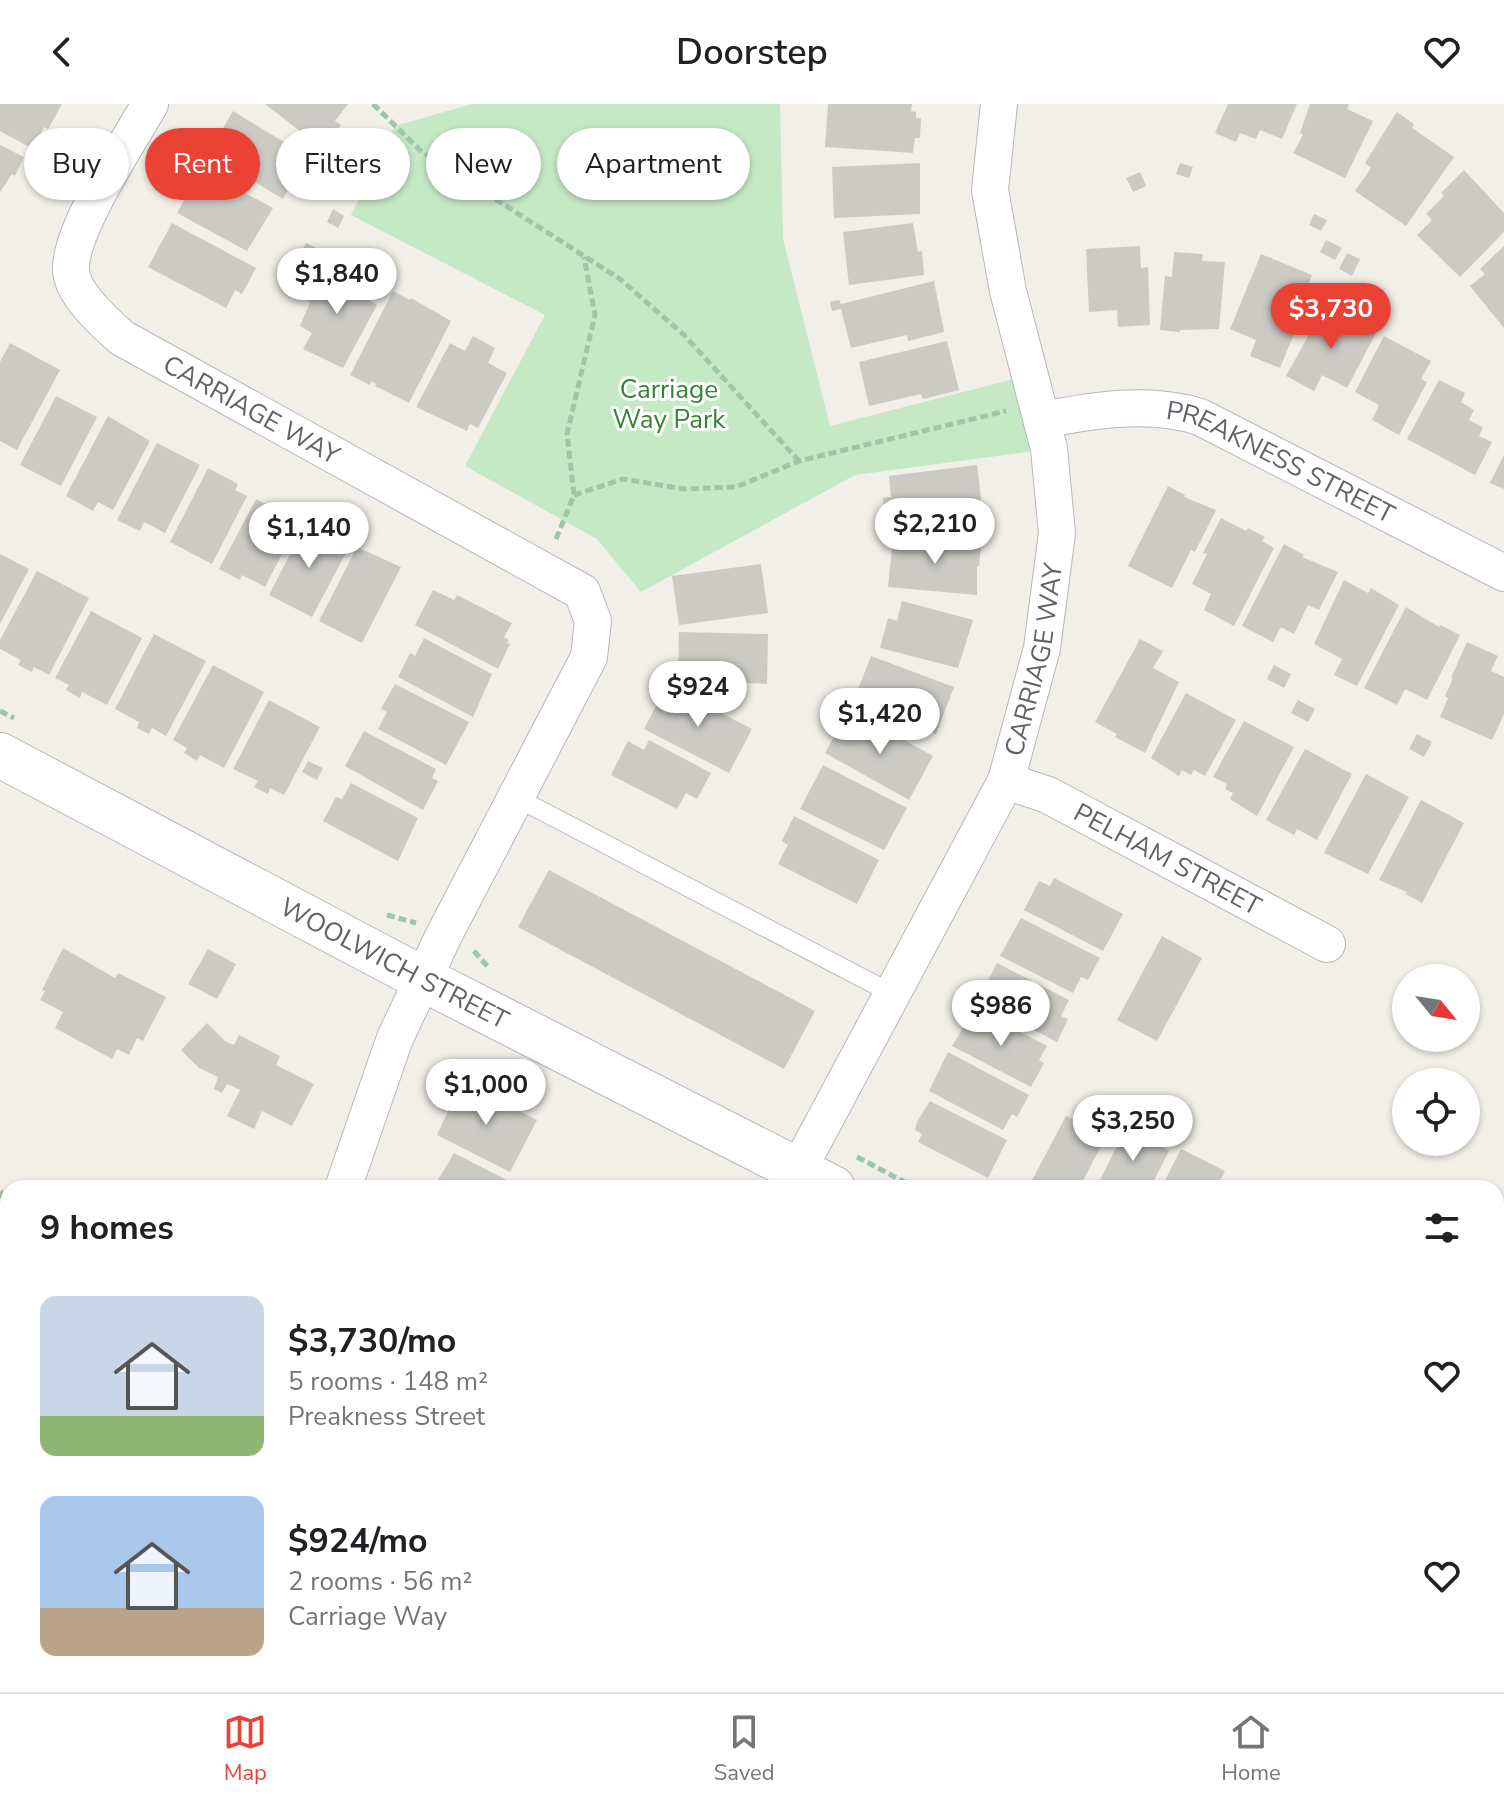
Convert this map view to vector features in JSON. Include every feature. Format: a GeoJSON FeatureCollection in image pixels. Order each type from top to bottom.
{"type":"FeatureCollection","features":[{"type":"Feature","properties":{"kind":"street","name":"CARRIAGE WAY"},"geometry":{"type":"LineString","coordinates":[[150,104],[75,237],[70,273],[90,310],[122,338],[582,592],[593,621],[589,657],[395,1038],[346,1180]]}},
{"type":"Feature","properties":{"kind":"street","name":"CARRIAGE WAY"},"geometry":{"type":"LineString","coordinates":[[829,1171],[893,994],[1006,781],[1042,648],[1057,533],[1049,449],[1008,291],[990,190],[999,104]]}},
{"type":"Feature","properties":{"kind":"street","name":"PREAKNESS STREET"},"geometry":{"type":"LineString","coordinates":[[1040,412],[1176,409],[1200,417],[1504,573]]}},
{"type":"Feature","properties":{"kind":"street","name":"WOOLWICH STREET"},"geometry":{"type":"LineString","coordinates":[[0,755],[423,979],[829,1171]]}},
{"type":"Feature","properties":{"kind":"street","name":"PELHAM STREET"},"geometry":{"type":"LineString","coordinates":[[1006,781],[1048,795],[1327,944]]}},
{"type":"Feature","properties":{"kind":"lane"},"geometry":{"type":"LineString","coordinates":[[517,798],[893,994]]}},
{"type":"Feature","properties":{"kind":"path"},"geometry":{"type":"LineString","coordinates":[[373,104],[422,152],[620,279],[684,335],[799,461]]}},
{"type":"Feature","properties":{"kind":"path"},"geometry":{"type":"LineString","coordinates":[[543,570],[574,495],[567,434],[595,315],[584,256]]}},
{"type":"Feature","properties":{"kind":"path"},"geometry":{"type":"LineString","coordinates":[[574,495],[623,479],[684,489],[736,487],[799,461],[1040,412]]}},
{"type":"Feature","properties":{"kind":"path"},"geometry":{"type":"LineString","coordinates":[[829,1171],[875,1180]]}},
{"type":"Feature","properties":{"kind":"green space","name":"Carriage Way Park"},"geometry":{"type":"Polygon","coordinates":[[[472,104],[780,104],[783,239],[830,426],[1030,375],[1049,449],[855,475],[641,592],[597,539],[465,466],[545,315],[351,215],[358,200],[410,200],[410,128],[395,126],[472,104]]]}},
{"type":"Feature","properties":{"kind":"building"},"geometry":{"type":"Polygon","coordinates":[[[0,104],[62,104],[49,128],[24,128],[24,144],[0,131],[0,104]]]}},
{"type":"Feature","properties":{"kind":"building"},"geometry":{"type":"Polygon","coordinates":[[[265,104],[348,104],[335,121],[341,125],[339,128],[296,128],[265,104]]]}},
{"type":"Feature","properties":{"kind":"building"},"geometry":{"type":"Polygon","coordinates":[[[828,104],[912,104],[911,111],[916,112],[916,118],[921,118],[920,138],[915,138],[913,153],[825,147],[828,104]]]}},
{"type":"Feature","properties":{"kind":"building"},"geometry":{"type":"Polygon","coordinates":[[[1228,104],[1297,104],[1282,139],[1260,130],[1256,139],[1240,133],[1236,142],[1215,133],[1228,104]]]}},
{"type":"Feature","properties":{"kind":"building"},"geometry":{"type":"Polygon","coordinates":[[[1310,104],[1349,104],[1347,109],[1373,121],[1345,178],[1293,153],[1303,135],[1300,133],[1310,104]]]}},
{"type":"Feature","properties":{"kind":"building"},"geometry":{"type":"Polygon","coordinates":[[[233,111],[276,137],[276,195],[260,185],[260,128],[223,128],[233,111]]]}},
{"type":"Feature","properties":{"kind":"building"},"geometry":{"type":"Polygon","coordinates":[[[1397,112],[1414,124],[1412,128],[1454,157],[1406,226],[1355,191],[1371,168],[1365,163],[1397,112]]]}},
{"type":"Feature","properties":{"kind":"building"},"geometry":{"type":"Polygon","coordinates":[[[0,145],[24,157],[15,176],[12,174],[0,192],[0,145]]]}},
{"type":"Feature","properties":{"kind":"building"},"geometry":{"type":"Polygon","coordinates":[[[920,163],[920,214],[834,218],[832,167],[920,163]]]}},
{"type":"Feature","properties":{"kind":"building"},"geometry":{"type":"Polygon","coordinates":[[[1180,163],[1193,167],[1189,178],[1176,174],[1180,163]]]}},
{"type":"Feature","properties":{"kind":"building"},"geometry":{"type":"Polygon","coordinates":[[[1464,170],[1504,213],[1504,232],[1460,277],[1417,235],[1432,220],[1426,214],[1444,196],[1441,193],[1464,170]]]}},
{"type":"Feature","properties":{"kind":"building"},"geometry":{"type":"Polygon","coordinates":[[[1140,172],[1146,186],[1133,192],[1126,178],[1140,172]]]}},
{"type":"Feature","properties":{"kind":"building"},"geometry":{"type":"Polygon","coordinates":[[[184,200],[258,200],[273,208],[247,251],[177,213],[184,200]]]}},
{"type":"Feature","properties":{"kind":"building"},"geometry":{"type":"Polygon","coordinates":[[[333,209],[344,216],[338,228],[327,222],[333,209]]]}},
{"type":"Feature","properties":{"kind":"building"},"geometry":{"type":"Polygon","coordinates":[[[1314,214],[1327,220],[1321,231],[1309,225],[1314,214]]]}},
{"type":"Feature","properties":{"kind":"building"},"geometry":{"type":"Polygon","coordinates":[[[172,223],[256,268],[242,294],[235,290],[226,308],[148,267],[172,223]]]}},
{"type":"Feature","properties":{"kind":"building"},"geometry":{"type":"Polygon","coordinates":[[[913,223],[918,252],[922,251],[924,275],[849,285],[843,232],[913,223]]]}},
{"type":"Feature","properties":{"kind":"building"},"geometry":{"type":"Polygon","coordinates":[[[1326,240],[1342,248],[1335,260],[1320,252],[1326,240]]]}},
{"type":"Feature","properties":{"kind":"building"},"geometry":{"type":"Polygon","coordinates":[[[306,243],[320,250],[311,267],[297,260],[306,243]]]}},
{"type":"Feature","properties":{"kind":"building"},"geometry":{"type":"Polygon","coordinates":[[[1140,246],[1141,268],[1148,267],[1150,325],[1118,327],[1117,310],[1089,312],[1086,249],[1140,246]]]}},
{"type":"Feature","properties":{"kind":"building"},"geometry":{"type":"Polygon","coordinates":[[[1504,246],[1504,328],[1470,286],[1485,274],[1480,269],[1504,246]]]}},
{"type":"Feature","properties":{"kind":"building"},"geometry":{"type":"Polygon","coordinates":[[[1174,252],[1203,254],[1202,261],[1225,262],[1219,329],[1160,330],[1165,276],[1172,277],[1174,252]]]}},
{"type":"Feature","properties":{"kind":"building"},"geometry":{"type":"Polygon","coordinates":[[[1347,253],[1360,259],[1352,276],[1339,269],[1347,253]]]}},
{"type":"Feature","properties":{"kind":"building"},"geometry":{"type":"Polygon","coordinates":[[[1261,254],[1312,275],[1297,312],[1302,314],[1280,368],[1250,356],[1256,340],[1230,329],[1261,254]]]}},
{"type":"Feature","properties":{"kind":"building"},"geometry":{"type":"Polygon","coordinates":[[[348,266],[371,278],[362,297],[377,305],[343,368],[303,349],[312,333],[300,326],[310,302],[307,300],[320,275],[338,284],[348,266]]]}},
{"type":"Feature","properties":{"kind":"building"},"geometry":{"type":"Polygon","coordinates":[[[934,281],[944,332],[908,341],[907,335],[851,348],[841,309],[832,311],[830,302],[839,300],[841,304],[934,281]]]}},
{"type":"Feature","properties":{"kind":"building"},"geometry":{"type":"Polygon","coordinates":[[[393,291],[451,321],[409,403],[371,381],[370,385],[350,375],[393,291]]]}},
{"type":"Feature","properties":{"kind":"building"},"geometry":{"type":"Polygon","coordinates":[[[1325,306],[1376,333],[1347,388],[1322,375],[1314,391],[1286,376],[1325,306]]]}},
{"type":"Feature","properties":{"kind":"building"},"geometry":{"type":"Polygon","coordinates":[[[473,336],[495,348],[488,363],[507,373],[478,428],[470,424],[467,431],[416,407],[450,343],[465,351],[473,336]]]}},
{"type":"Feature","properties":{"kind":"building"},"geometry":{"type":"Polygon","coordinates":[[[1384,336],[1431,361],[1421,379],[1427,382],[1399,435],[1372,420],[1379,405],[1355,392],[1384,336]]]}},
{"type":"Feature","properties":{"kind":"building"},"geometry":{"type":"Polygon","coordinates":[[[947,341],[959,390],[923,399],[921,394],[869,406],[859,362],[947,341]]]}},
{"type":"Feature","properties":{"kind":"building"},"geometry":{"type":"Polygon","coordinates":[[[10,343],[60,370],[17,450],[0,441],[0,362],[10,343]]]}},
{"type":"Feature","properties":{"kind":"building"},"geometry":{"type":"Polygon","coordinates":[[[1439,380],[1465,393],[1461,402],[1474,410],[1469,420],[1483,427],[1479,436],[1492,442],[1475,475],[1407,439],[1439,380]]]}},
{"type":"Feature","properties":{"kind":"building"},"geometry":{"type":"Polygon","coordinates":[[[56,396],[97,417],[61,486],[20,465],[56,396]]]}},
{"type":"Feature","properties":{"kind":"building"},"geometry":{"type":"Polygon","coordinates":[[[108,416],[150,441],[113,510],[98,502],[93,511],[66,496],[108,416]]]}},
{"type":"Feature","properties":{"kind":"building"},"geometry":{"type":"Polygon","coordinates":[[[157,443],[200,465],[165,533],[144,522],[140,531],[117,520],[157,443]]]}},
{"type":"Feature","properties":{"kind":"building"},"geometry":{"type":"Polygon","coordinates":[[[1504,455],[1504,489],[1490,483],[1504,455]]]}},
{"type":"Feature","properties":{"kind":"building"},"geometry":{"type":"Polygon","coordinates":[[[977,465],[983,515],[887,527],[883,498],[891,497],[889,476],[977,465]]]}},
{"type":"Feature","properties":{"kind":"building"},"geometry":{"type":"Polygon","coordinates":[[[208,468],[238,484],[235,490],[247,496],[212,564],[170,542],[208,468]]]}},
{"type":"Feature","properties":{"kind":"building"},"geometry":{"type":"Polygon","coordinates":[[[1168,486],[1184,497],[1216,510],[1172,588],[1128,566],[1168,486]]]}},
{"type":"Feature","properties":{"kind":"building"},"geometry":{"type":"Polygon","coordinates":[[[256,499],[299,521],[265,587],[242,575],[240,580],[219,569],[256,499]]]}},
{"type":"Feature","properties":{"kind":"building"},"geometry":{"type":"Polygon","coordinates":[[[1221,518],[1265,537],[1262,541],[1274,548],[1234,626],[1204,610],[1211,594],[1192,584],[1221,518]]]}},
{"type":"Feature","properties":{"kind":"building"},"geometry":{"type":"Polygon","coordinates":[[[307,521],[325,530],[322,535],[348,549],[312,617],[269,595],[307,521]]]}},
{"type":"Feature","properties":{"kind":"building"},"geometry":{"type":"Polygon","coordinates":[[[893,538],[981,545],[977,595],[888,587],[893,538]]]}},
{"type":"Feature","properties":{"kind":"building"},"geometry":{"type":"Polygon","coordinates":[[[1284,544],[1304,555],[1302,557],[1338,572],[1319,610],[1308,605],[1294,634],[1281,627],[1273,642],[1242,626],[1284,544]]]}},
{"type":"Feature","properties":{"kind":"building"},"geometry":{"type":"Polygon","coordinates":[[[357,547],[401,567],[362,643],[319,621],[357,547]]]}},
{"type":"Feature","properties":{"kind":"building"},"geometry":{"type":"Polygon","coordinates":[[[0,554],[29,569],[0,624],[0,554]]]}},
{"type":"Feature","properties":{"kind":"building"},"geometry":{"type":"Polygon","coordinates":[[[761,564],[768,613],[679,625],[672,576],[761,564]]]}},
{"type":"Feature","properties":{"kind":"building"},"geometry":{"type":"Polygon","coordinates":[[[37,571],[89,598],[49,675],[34,667],[32,672],[18,665],[21,660],[0,649],[0,640],[37,571]]]}},
{"type":"Feature","properties":{"kind":"building"},"geometry":{"type":"Polygon","coordinates":[[[1344,580],[1368,593],[1371,588],[1399,605],[1357,686],[1334,675],[1342,659],[1314,644],[1344,580]]]}},
{"type":"Feature","properties":{"kind":"building"},"geometry":{"type":"Polygon","coordinates":[[[433,590],[454,600],[457,595],[512,623],[504,637],[510,644],[498,669],[415,625],[433,590]]]}},
{"type":"Feature","properties":{"kind":"building"},"geometry":{"type":"Polygon","coordinates":[[[902,601],[973,620],[958,668],[880,648],[888,618],[897,621],[902,601]]]}},
{"type":"Feature","properties":{"kind":"building"},"geometry":{"type":"Polygon","coordinates":[[[1406,607],[1439,627],[1460,635],[1427,700],[1405,689],[1397,705],[1364,688],[1406,607]]]}},
{"type":"Feature","properties":{"kind":"building"},"geometry":{"type":"Polygon","coordinates":[[[91,611],[142,638],[107,705],[82,692],[80,698],[66,690],[69,685],[55,678],[91,611]]]}},
{"type":"Feature","properties":{"kind":"building"},"geometry":{"type":"Polygon","coordinates":[[[679,632],[768,634],[767,684],[746,683],[746,693],[735,693],[735,683],[678,682],[679,632]]]}},
{"type":"Feature","properties":{"kind":"building"},"geometry":{"type":"Polygon","coordinates":[[[154,634],[206,661],[166,736],[152,728],[149,734],[137,728],[139,722],[115,709],[154,634]]]}},
{"type":"Feature","properties":{"kind":"building"},"geometry":{"type":"Polygon","coordinates":[[[424,638],[492,674],[473,717],[398,677],[410,653],[415,656],[424,638]]]}},
{"type":"Feature","properties":{"kind":"building"},"geometry":{"type":"Polygon","coordinates":[[[1140,639],[1163,651],[1153,668],[1179,682],[1145,753],[1095,722],[1140,639]]]}},
{"type":"Feature","properties":{"kind":"building"},"geometry":{"type":"Polygon","coordinates":[[[1467,642],[1498,656],[1491,671],[1504,677],[1504,714],[1492,740],[1440,717],[1448,698],[1445,696],[1451,678],[1467,642]]]}},
{"type":"Feature","properties":{"kind":"building"},"geometry":{"type":"Polygon","coordinates":[[[871,656],[954,687],[936,734],[853,702],[871,656]]]}},
{"type":"Feature","properties":{"kind":"building"},"geometry":{"type":"Polygon","coordinates":[[[213,665],[264,692],[224,768],[200,755],[197,761],[184,753],[187,748],[173,740],[213,665]]]}},
{"type":"Feature","properties":{"kind":"building"},"geometry":{"type":"Polygon","coordinates":[[[1274,665],[1291,674],[1284,688],[1267,679],[1274,665]]]}},
{"type":"Feature","properties":{"kind":"building"},"geometry":{"type":"Polygon","coordinates":[[[395,684],[469,722],[446,765],[378,729],[387,712],[381,709],[395,684]]]}},
{"type":"Feature","properties":{"kind":"building"},"geometry":{"type":"Polygon","coordinates":[[[667,685],[752,729],[729,773],[644,729],[667,685]]]}},
{"type":"Feature","properties":{"kind":"building"},"geometry":{"type":"Polygon","coordinates":[[[1186,693],[1236,720],[1205,776],[1194,770],[1191,775],[1182,770],[1179,776],[1151,758],[1186,693]]]}},
{"type":"Feature","properties":{"kind":"building"},"geometry":{"type":"Polygon","coordinates":[[[269,700],[320,727],[284,795],[270,788],[268,794],[254,787],[258,781],[233,769],[269,700]]]}},
{"type":"Feature","properties":{"kind":"building"},"geometry":{"type":"Polygon","coordinates":[[[1298,700],[1315,709],[1308,722],[1291,713],[1298,700]]]}},
{"type":"Feature","properties":{"kind":"building"},"geometry":{"type":"Polygon","coordinates":[[[856,713],[933,756],[909,800],[825,753],[839,728],[846,731],[856,713]]]}},
{"type":"Feature","properties":{"kind":"building"},"geometry":{"type":"Polygon","coordinates":[[[1244,721],[1294,747],[1257,816],[1230,799],[1233,793],[1225,789],[1227,784],[1213,777],[1244,721]]]}},
{"type":"Feature","properties":{"kind":"building"},"geometry":{"type":"Polygon","coordinates":[[[364,731],[436,769],[432,778],[438,781],[423,810],[345,766],[364,731]]]}},
{"type":"Feature","properties":{"kind":"building"},"geometry":{"type":"Polygon","coordinates":[[[1417,734],[1432,742],[1424,757],[1409,749],[1417,734]]]}},
{"type":"Feature","properties":{"kind":"building"},"geometry":{"type":"Polygon","coordinates":[[[649,740],[711,773],[697,799],[686,793],[677,809],[611,775],[628,741],[644,750],[649,740]]]}},
{"type":"Feature","properties":{"kind":"building"},"geometry":{"type":"Polygon","coordinates":[[[1305,749],[1352,774],[1317,840],[1297,829],[1294,835],[1266,820],[1305,749]]]}},
{"type":"Feature","properties":{"kind":"building"},"geometry":{"type":"Polygon","coordinates":[[[308,761],[323,768],[317,780],[302,772],[308,761]]]}},
{"type":"Feature","properties":{"kind":"building"},"geometry":{"type":"Polygon","coordinates":[[[823,765],[907,808],[884,850],[800,809],[823,765]]]}},
{"type":"Feature","properties":{"kind":"building"},"geometry":{"type":"Polygon","coordinates":[[[1366,774],[1409,797],[1368,874],[1324,853],[1366,774]]]}},
{"type":"Feature","properties":{"kind":"building"},"geometry":{"type":"Polygon","coordinates":[[[351,783],[418,818],[398,861],[323,821],[336,797],[342,799],[351,783]]]}},
{"type":"Feature","properties":{"kind":"building"},"geometry":{"type":"Polygon","coordinates":[[[1421,800],[1464,823],[1422,903],[1407,892],[1379,880],[1421,800]]]}},
{"type":"Feature","properties":{"kind":"building"},"geometry":{"type":"Polygon","coordinates":[[[794,816],[879,860],[857,904],[778,864],[788,845],[782,841],[794,816]]]}},
{"type":"Feature","properties":{"kind":"building"},"geometry":{"type":"Polygon","coordinates":[[[549,870],[815,1011],[784,1069],[518,927],[549,870]]]}},
{"type":"Feature","properties":{"kind":"building"},"geometry":{"type":"Polygon","coordinates":[[[1054,878],[1123,914],[1103,951],[1024,910],[1039,881],[1050,886],[1054,878]]]}},
{"type":"Feature","properties":{"kind":"building"},"geometry":{"type":"Polygon","coordinates":[[[1021,918],[1100,958],[1088,980],[1081,977],[1073,993],[1000,956],[1021,918]]]}},
{"type":"Feature","properties":{"kind":"building"},"geometry":{"type":"Polygon","coordinates":[[[1162,936],[1202,958],[1157,1041],[1117,1020],[1162,936]]]}},
{"type":"Feature","properties":{"kind":"building"},"geometry":{"type":"Polygon","coordinates":[[[63,948],[115,978],[118,973],[166,997],[143,1041],[137,1038],[129,1055],[117,1049],[112,1059],[55,1028],[63,1012],[40,1000],[63,948]]]}},
{"type":"Feature","properties":{"kind":"building"},"geometry":{"type":"Polygon","coordinates":[[[208,949],[236,964],[217,999],[188,984],[208,949]]]}},
{"type":"Feature","properties":{"kind":"building"},"geometry":{"type":"Polygon","coordinates":[[[997,963],[1069,1000],[1061,1016],[1068,1019],[1057,1042],[978,1001],[997,963]]]}},
{"type":"Feature","properties":{"kind":"building"},"geometry":{"type":"Polygon","coordinates":[[[975,1009],[1047,1046],[1039,1060],[1044,1063],[1031,1087],[952,1046],[975,1009]]]}},
{"type":"Feature","properties":{"kind":"building"},"geometry":{"type":"Polygon","coordinates":[[[207,1023],[225,1041],[234,1045],[239,1035],[280,1056],[276,1065],[314,1084],[292,1126],[262,1111],[254,1129],[227,1116],[240,1090],[227,1084],[222,1093],[214,1089],[218,1077],[199,1068],[181,1050],[207,1023]]]}},
{"type":"Feature","properties":{"kind":"building"},"geometry":{"type":"Polygon","coordinates":[[[948,1052],[1029,1095],[1017,1117],[1012,1114],[1003,1130],[929,1091],[948,1052]]]}},
{"type":"Feature","properties":{"kind":"building"},"geometry":{"type":"Polygon","coordinates":[[[462,1081],[537,1120],[510,1172],[437,1135],[462,1081]]]}},
{"type":"Feature","properties":{"kind":"building"},"geometry":{"type":"Polygon","coordinates":[[[930,1101],[1007,1140],[988,1178],[918,1142],[922,1134],[915,1130],[917,1122],[930,1101]]]}},
{"type":"Feature","properties":{"kind":"building"},"geometry":{"type":"Polygon","coordinates":[[[1066,1116],[1083,1124],[1085,1119],[1109,1131],[1083,1180],[1032,1180],[1066,1116]]]}},
{"type":"Feature","properties":{"kind":"building"},"geometry":{"type":"Polygon","coordinates":[[[1126,1128],[1169,1151],[1154,1180],[1100,1180],[1126,1128]]]}},
{"type":"Feature","properties":{"kind":"building"},"geometry":{"type":"Polygon","coordinates":[[[1181,1149],[1225,1171],[1220,1180],[1165,1180],[1181,1149]]]}},
{"type":"Feature","properties":{"kind":"building"},"geometry":{"type":"Polygon","coordinates":[[[454,1153],[506,1180],[438,1180],[454,1153]]]}}]}
